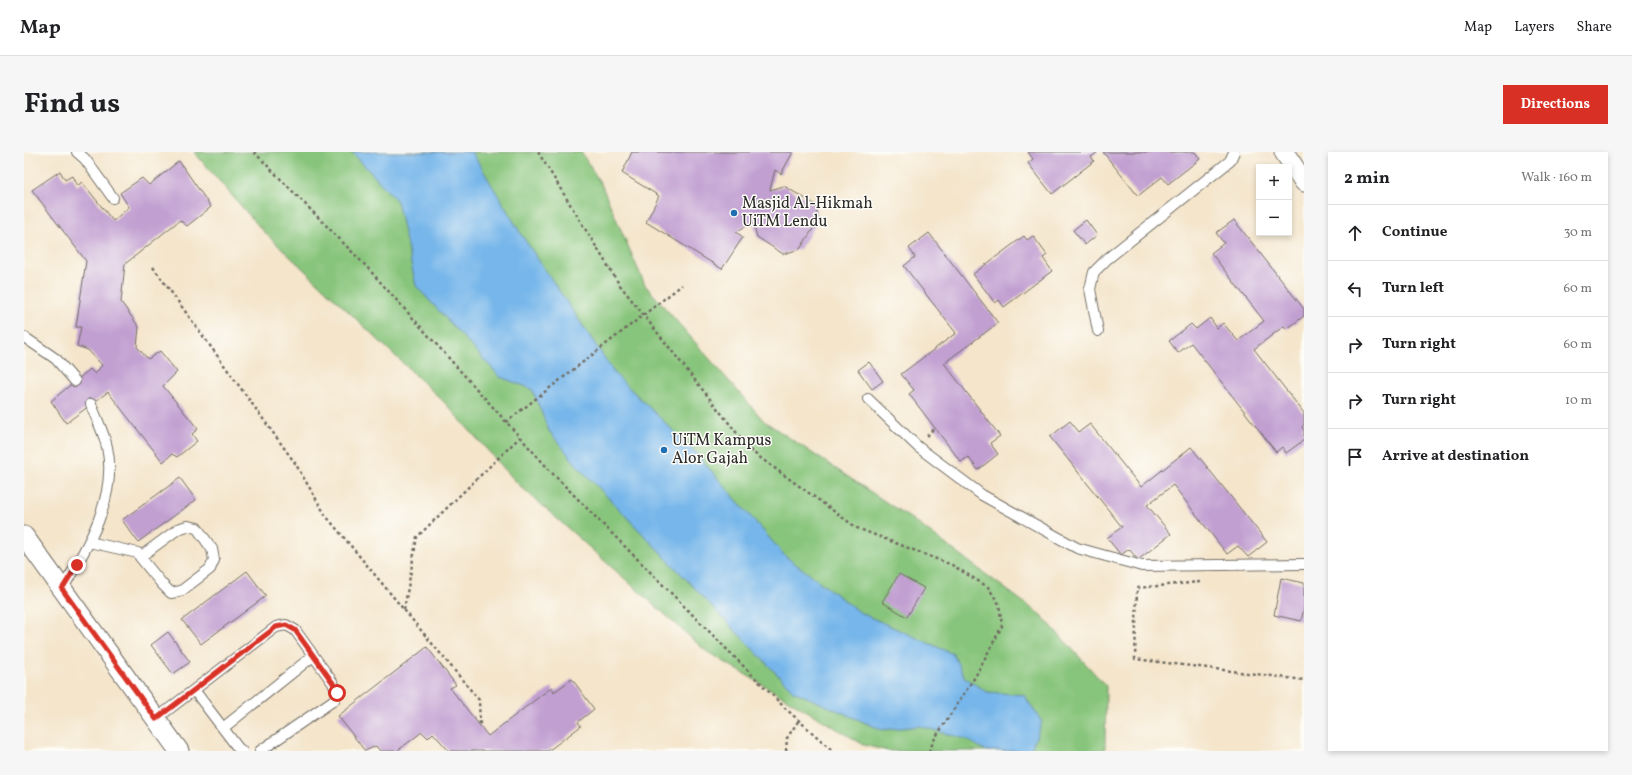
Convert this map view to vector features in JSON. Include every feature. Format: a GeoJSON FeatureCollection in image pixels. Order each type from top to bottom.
{"type":"FeatureCollection","features":[{"type":"Feature","properties":{"kind":"street"},"geometry":{"type":"LineString","coordinates":[[1284,152],[1304,182]]}},
{"type":"Feature","properties":{"kind":"street"},"geometry":{"type":"LineString","coordinates":[[24,536],[179,751]]}},
{"type":"Feature","properties":{"kind":"lane"},"geometry":{"type":"LineString","coordinates":[[77,152],[85,159],[113,198]]}},
{"type":"Feature","properties":{"kind":"lane"},"geometry":{"type":"LineString","coordinates":[[1098,331],[1090,289],[1094,272],[1107,259],[1230,161],[1234,152]]}},
{"type":"Feature","properties":{"kind":"lane"},"geometry":{"type":"LineString","coordinates":[[24,337],[56,358],[75,381]]}},
{"type":"Feature","properties":{"kind":"lane"},"geometry":{"type":"LineString","coordinates":[[868,399],[918,447],[982,495],[1077,548],[1142,566],[1304,564]]}},
{"type":"Feature","properties":{"kind":"lane"},"geometry":{"type":"LineString","coordinates":[[62,589],[77,565],[95,528],[106,497],[110,474],[107,447],[91,404]]}},
{"type":"Feature","properties":{"kind":"lane"},"geometry":{"type":"LineString","coordinates":[[89,542],[138,553],[140,557],[171,594],[181,590],[210,569],[214,560],[212,549],[197,528],[187,526],[178,529],[140,557]]}},
{"type":"Feature","properties":{"kind":"lane"},"geometry":{"type":"LineString","coordinates":[[156,719],[276,627],[286,625],[295,630],[333,683],[337,693],[334,700],[260,751]]}},
{"type":"Feature","properties":{"kind":"lane"},"geometry":{"type":"LineString","coordinates":[[223,728],[313,656]]}},
{"type":"Feature","properties":{"kind":"lane"},"geometry":{"type":"LineString","coordinates":[[194,690],[238,748],[242,751]]}},
{"type":"Feature","properties":{"kind":"path"},"geometry":{"type":"LineString","coordinates":[[254,152],[365,266],[554,475],[799,720],[833,751]]}},
{"type":"Feature","properties":{"kind":"path"},"geometry":{"type":"LineString","coordinates":[[538,152],[619,284],[751,451],[857,528],[952,565],[988,587],[999,604],[1002,626],[975,677],[935,738],[929,751]]}},
{"type":"Feature","properties":{"kind":"path"},"geometry":{"type":"LineString","coordinates":[[153,267],[294,463],[326,516],[479,700],[480,726]]}},
{"type":"Feature","properties":{"kind":"path"},"geometry":{"type":"LineString","coordinates":[[506,422],[608,341],[682,285]]}},
{"type":"Feature","properties":{"kind":"path"},"geometry":{"type":"LineString","coordinates":[[404,610],[417,537],[520,437]]}},
{"type":"Feature","properties":{"kind":"path"},"geometry":{"type":"LineString","coordinates":[[1207,581],[1137,588],[1135,658],[1304,680]]}},
{"type":"Feature","properties":{"kind":"path"},"geometry":{"type":"LineString","coordinates":[[786,751],[786,738],[799,720]]}},
{"type":"Feature","properties":{"kind":"green space"},"geometry":{"type":"Polygon","coordinates":[[[194,152],[581,152],[601,184],[645,285],[764,421],[913,520],[1042,616],[1106,686],[1105,751],[888,751],[864,745],[706,651],[518,484],[444,402],[263,231],[194,152]]]}},
{"type":"Feature","properties":{"kind":"water"},"geometry":{"type":"Polygon","coordinates":[[[352,152],[472,152],[523,237],[616,375],[695,452],[785,556],[861,613],[953,654],[965,678],[987,692],[1024,695],[1042,722],[1031,749],[1024,751],[987,751],[965,739],[920,726],[882,730],[793,691],[575,463],[549,431],[532,389],[500,377],[416,286],[397,201],[352,152]]]}},
{"type":"Feature","properties":{"kind":"building","name":"Masjid Al-Hikmah UiTM Lendu"},"geometry":{"type":"Polygon","coordinates":[[[632,152],[793,152],[781,174],[775,170],[770,190],[784,186],[816,205],[818,221],[800,249],[783,254],[757,237],[753,222],[736,232],[743,237],[722,269],[646,222],[659,196],[622,173],[632,152]]]}},
{"type":"Feature","properties":{"kind":"building"},"geometry":{"type":"Polygon","coordinates":[[[1028,152],[1098,152],[1091,157],[1094,161],[1052,194],[1028,163],[1033,159],[1028,152]]]}},
{"type":"Feature","properties":{"kind":"building"},"geometry":{"type":"Polygon","coordinates":[[[1103,152],[1195,152],[1200,159],[1168,184],[1162,177],[1138,196],[1103,152]]]}},
{"type":"Feature","properties":{"kind":"building"},"geometry":{"type":"Polygon","coordinates":[[[179,161],[211,207],[187,226],[180,220],[125,264],[121,302],[139,327],[137,347],[148,359],[160,351],[177,372],[163,386],[198,429],[192,434],[197,441],[177,457],[172,454],[163,462],[108,392],[66,423],[51,401],[90,369],[95,374],[102,365],[88,350],[77,346],[81,327],[76,327],[86,261],[32,190],[60,171],[65,180],[72,176],[77,186],[82,182],[113,221],[129,207],[120,193],[142,178],[149,185],[179,161]]]}},
{"type":"Feature","properties":{"kind":"building"},"geometry":{"type":"Polygon","coordinates":[[[1086,220],[1097,235],[1085,245],[1073,230],[1086,220]]]}},
{"type":"Feature","properties":{"kind":"building"},"geometry":{"type":"Polygon","coordinates":[[[1234,220],[1304,309],[1304,316],[1287,329],[1284,326],[1254,349],[1304,413],[1304,425],[1302,427],[1304,430],[1304,440],[1286,453],[1282,447],[1276,452],[1191,343],[1178,353],[1169,341],[1191,324],[1196,329],[1210,318],[1217,328],[1223,323],[1238,341],[1264,321],[1211,253],[1224,243],[1216,233],[1234,220]]]}},
{"type":"Feature","properties":{"kind":"building"},"geometry":{"type":"Polygon","coordinates":[[[929,233],[998,323],[944,363],[1000,436],[990,443],[998,454],[978,470],[968,457],[961,462],[909,394],[914,390],[901,374],[956,333],[904,266],[915,257],[909,248],[929,233]]]}},
{"type":"Feature","properties":{"kind":"building"},"geometry":{"type":"Polygon","coordinates":[[[1024,236],[1027,240],[1033,236],[1047,255],[1043,258],[1052,271],[1004,307],[999,300],[995,303],[973,274],[1024,236]]]}},
{"type":"Feature","properties":{"kind":"building"},"geometry":{"type":"Polygon","coordinates":[[[869,362],[883,381],[872,389],[858,370],[869,362]]]}},
{"type":"Feature","properties":{"kind":"building"},"geometry":{"type":"Polygon","coordinates":[[[1070,421],[1079,432],[1090,424],[1141,487],[1191,447],[1267,542],[1248,557],[1238,546],[1227,554],[1173,485],[1147,505],[1171,534],[1138,560],[1129,549],[1121,555],[1107,538],[1122,527],[1050,437],[1070,421]]]}},
{"type":"Feature","properties":{"kind":"building"},"geometry":{"type":"Polygon","coordinates":[[[180,478],[196,500],[138,542],[122,520],[180,478]]]}},
{"type":"Feature","properties":{"kind":"building"},"geometry":{"type":"Polygon","coordinates":[[[247,571],[266,596],[201,644],[182,620],[247,571]]]}},
{"type":"Feature","properties":{"kind":"building"},"geometry":{"type":"Polygon","coordinates":[[[899,574],[924,588],[907,617],[882,602],[899,574]]]}},
{"type":"Feature","properties":{"kind":"building"},"geometry":{"type":"Polygon","coordinates":[[[1281,578],[1304,583],[1304,608],[1301,621],[1274,615],[1281,578]]]}},
{"type":"Feature","properties":{"kind":"building"},"geometry":{"type":"Polygon","coordinates":[[[168,632],[190,662],[173,674],[151,645],[168,632]]]}},
{"type":"Feature","properties":{"kind":"building"},"geometry":{"type":"Polygon","coordinates":[[[427,647],[456,685],[450,688],[488,736],[552,687],[554,692],[572,679],[594,709],[578,722],[581,726],[548,751],[449,751],[433,733],[428,738],[422,732],[397,751],[380,751],[376,746],[365,751],[338,716],[427,647]]]}},
{"type":"Feature","properties":{"kind":"place","name":"Masjid Al-Hikmah UiTM Lendu"},"geometry":{"type":"Point","coordinates":[734,213]}},
{"type":"Feature","properties":{"kind":"place","name":"UiTM Kampus Alor Gajah"},"geometry":{"type":"Point","coordinates":[664,450]}},
{"type":"Feature","properties":{"kind":"route"},"geometry":{"type":"LineString","coordinates":[[77,565],[62,589],[156,719],[276,627],[286,625],[295,630],[333,683],[337,693]]}}]}
